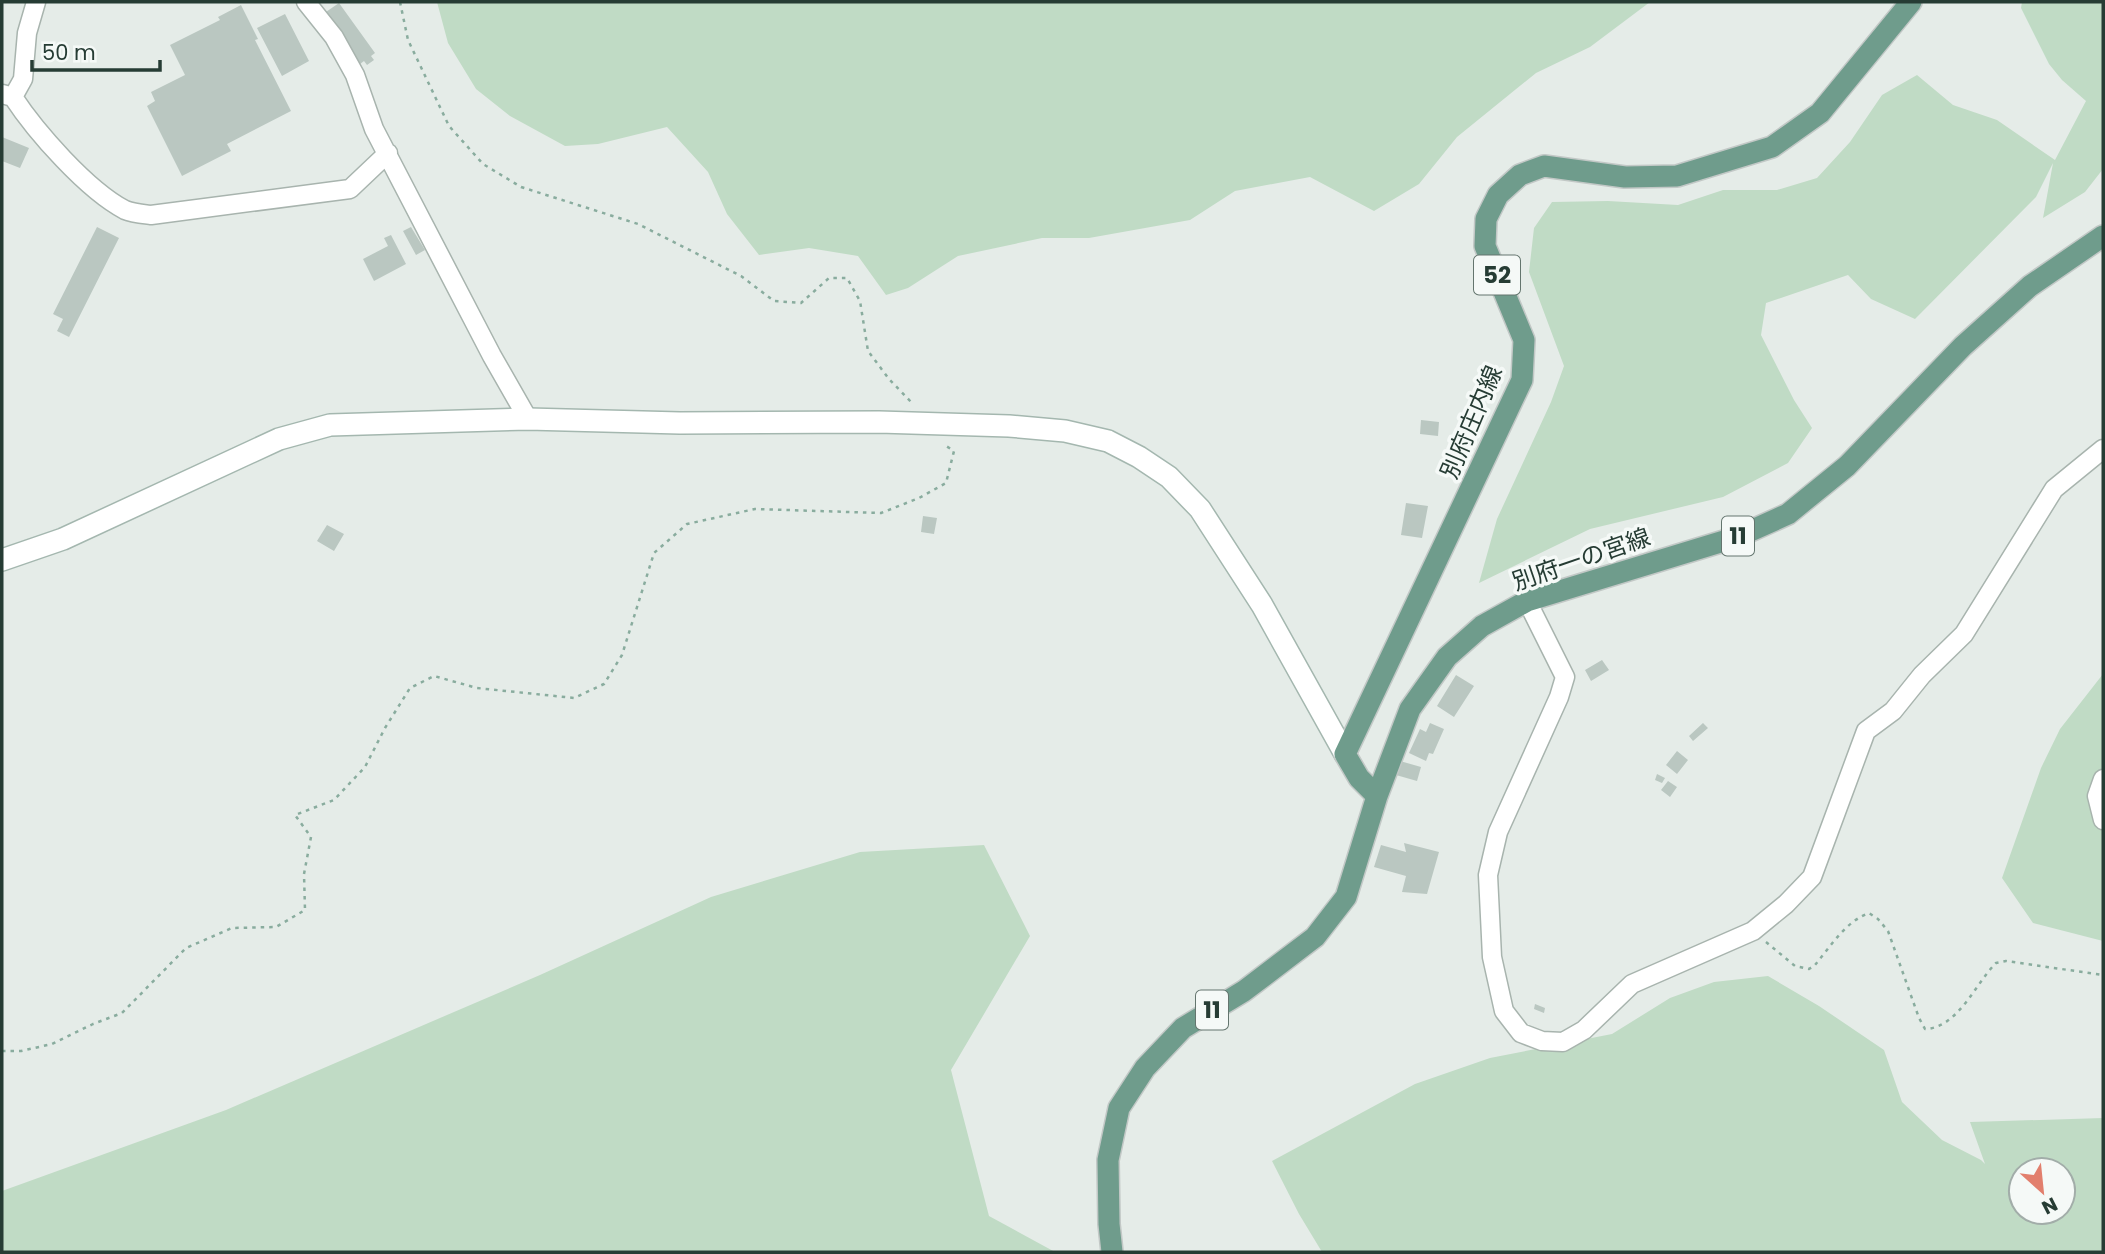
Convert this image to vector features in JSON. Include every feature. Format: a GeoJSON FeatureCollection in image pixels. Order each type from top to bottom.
{"type":"FeatureCollection","features":[{"type":"Feature","properties":{"kind":"main road","name":"別府庄内線"},"geometry":{"type":"LineString","coordinates":[[1345,754],[1522,380],[1524,340],[1485,246],[1486,219],[1498,195],[1520,175],[1544,166],[1625,177],[1677,176],[1772,147],[1820,113],[1911,2]]}},
{"type":"Feature","properties":{"kind":"main road","name":"別府一の宮線"},"geometry":{"type":"LineString","coordinates":[[1112,1252],[1108,1160],[1119,1108],[1145,1068],[1183,1028],[1244,991],[1315,937],[1346,897],[1377,796],[1410,709],[1447,657],[1482,626],[1527,601],[1737,537],[1788,514],[1847,466],[1972,337],[2030,286],[2103,236]]}},
{"type":"Feature","properties":{"kind":"main road"},"geometry":{"type":"LineString","coordinates":[[1345,754],[1359,778],[1377,796]]}},
{"type":"Feature","properties":{"kind":"street"},"geometry":{"type":"LineString","coordinates":[[36,2],[27,33],[23,79],[8,95],[30,123],[94,189],[127,211],[152,215],[350,188],[388,153]]}},
{"type":"Feature","properties":{"kind":"street"},"geometry":{"type":"LineString","coordinates":[[306,2],[334,37],[355,75],[374,129],[492,356],[528,419]]}},
{"type":"Feature","properties":{"kind":"street"},"geometry":{"type":"LineString","coordinates":[[2,560],[63,539],[279,439],[330,425],[528,419],[928,424],[1009,426],[1065,431],[1108,441],[1139,457],[1169,477],[1200,509],[1262,605],[1345,754]]}},
{"type":"Feature","properties":{"kind":"street"},"geometry":{"type":"LineString","coordinates":[[1527,601],[1565,677],[1559,697],[1498,832],[1488,875],[1493,957],[1504,1011],[1521,1033],[1542,1041],[1563,1042],[1584,1030],[1632,984],[1753,931],[1786,904],[1812,877],[1866,732],[1893,711],[1922,675],[1964,634],[2054,489],[2103,449]]}},
{"type":"Feature","properties":{"kind":"street"},"geometry":{"type":"LineString","coordinates":[[2103,779],[2097,796],[2103,820]]}},
{"type":"Feature","properties":{"kind":"path"},"geometry":{"type":"LineString","coordinates":[[2,1051],[22,1051],[52,1044],[122,1013],[186,948],[232,928],[275,927],[305,910],[304,874],[311,837],[295,815],[334,800],[365,767],[410,688],[434,676],[477,688],[574,698],[604,684],[622,655],[654,553],[687,524],[755,509],[881,513],[946,484],[954,451],[934,439],[928,424],[906,394],[889,379],[868,351],[860,301],[846,278],[829,278],[801,303],[774,301],[741,276],[638,224],[521,187],[483,164],[449,125],[408,40],[400,2]]}},
{"type":"Feature","properties":{"kind":"path"},"geometry":{"type":"LineString","coordinates":[[1753,931],[1795,965],[1809,968],[1815,965],[1848,926],[1860,916],[1870,914],[1888,931],[1925,1029],[1935,1029],[1948,1022],[1996,963],[2006,961],[2103,975]]}},
{"type":"Feature","properties":{"kind":"green space"},"geometry":{"type":"Polygon","coordinates":[[[437,2],[1650,2],[1590,47],[1536,73],[1457,137],[1419,184],[1374,211],[1310,177],[1235,191],[1190,220],[1089,238],[1042,238],[958,256],[908,288],[886,295],[858,256],[809,248],[759,255],[727,214],[708,172],[667,127],[598,144],[565,146],[510,116],[476,89],[448,43],[437,2]]]}},
{"type":"Feature","properties":{"kind":"green space"},"geometry":{"type":"Polygon","coordinates":[[[2022,2],[2103,2],[2103,169],[2085,192],[2043,218],[2053,163],[2036,197],[1915,319],[1871,299],[1848,275],[1766,303],[1761,335],[1794,400],[1812,428],[1788,463],[1723,497],[1590,529],[1479,583],[1497,519],[1551,402],[1564,366],[1529,272],[1534,228],[1552,202],[1608,201],[1678,205],[1723,190],[1777,190],[1817,178],[1850,142],[1882,95],[1917,75],[1953,105],[1997,120],[2055,160],[2086,101],[2062,80],[2049,64],[2021,8],[2022,2]]]}},
{"type":"Feature","properties":{"kind":"green space"},"geometry":{"type":"Polygon","coordinates":[[[2103,674],[2103,941],[2033,923],[2002,878],[2041,768],[2060,729],[2103,674]]]}},
{"type":"Feature","properties":{"kind":"green space"},"geometry":{"type":"Polygon","coordinates":[[[984,845],[1030,936],[951,1070],[989,1216],[1055,1252],[2,1252],[2,1191],[226,1110],[540,975],[711,897],[860,852],[984,845]]]}},
{"type":"Feature","properties":{"kind":"green space"},"geometry":{"type":"Polygon","coordinates":[[[1768,976],[1819,1006],[1884,1050],[1902,1102],[1942,1140],[1985,1164],[1970,1122],[2103,1118],[2103,1252],[1322,1252],[1272,1161],[1415,1084],[1490,1058],[1612,1034],[1670,998],[1714,982],[1768,976]]]}},
{"type":"Feature","properties":{"kind":"building"},"geometry":{"type":"Polygon","coordinates":[[[339,3],[375,53],[371,56],[374,60],[367,65],[364,61],[360,64],[323,14],[339,3]]]}},
{"type":"Feature","properties":{"kind":"building"},"geometry":{"type":"Polygon","coordinates":[[[241,5],[258,39],[255,40],[291,111],[227,144],[231,151],[182,176],[147,106],[155,101],[151,92],[185,75],[170,45],[220,20],[218,17],[241,5]]]}},
{"type":"Feature","properties":{"kind":"building"},"geometry":{"type":"Polygon","coordinates":[[[285,14],[309,61],[282,76],[257,28],[285,14]]]}},
{"type":"Feature","properties":{"kind":"building"},"geometry":{"type":"Polygon","coordinates":[[[2,137],[29,148],[20,168],[2,161],[2,137]]]}},
{"type":"Feature","properties":{"kind":"building"},"geometry":{"type":"Polygon","coordinates":[[[97,227],[119,238],[69,337],[57,331],[63,319],[53,314],[97,227]]]}},
{"type":"Feature","properties":{"kind":"building"},"geometry":{"type":"Polygon","coordinates":[[[411,227],[425,250],[416,255],[403,231],[411,227]]]}},
{"type":"Feature","properties":{"kind":"building"},"geometry":{"type":"Polygon","coordinates":[[[391,235],[406,264],[374,281],[363,259],[388,246],[384,238],[391,235]]]}},
{"type":"Feature","properties":{"kind":"building"},"geometry":{"type":"Polygon","coordinates":[[[1421,420],[1439,422],[1438,436],[1420,434],[1421,420]]]}},
{"type":"Feature","properties":{"kind":"building"},"geometry":{"type":"Polygon","coordinates":[[[1406,503],[1428,506],[1422,538],[1401,535],[1406,503]]]}},
{"type":"Feature","properties":{"kind":"building"},"geometry":{"type":"Polygon","coordinates":[[[923,516],[937,518],[934,534],[921,532],[923,516]]]}},
{"type":"Feature","properties":{"kind":"building"},"geometry":{"type":"Polygon","coordinates":[[[327,525],[344,534],[334,551],[317,541],[327,525]]]}},
{"type":"Feature","properties":{"kind":"building"},"geometry":{"type":"Polygon","coordinates":[[[1602,660],[1609,670],[1591,681],[1585,670],[1602,660]]]}},
{"type":"Feature","properties":{"kind":"building"},"geometry":{"type":"Polygon","coordinates":[[[1456,675],[1474,686],[1454,717],[1437,706],[1456,675]]]}},
{"type":"Feature","properties":{"kind":"building"},"geometry":{"type":"Polygon","coordinates":[[[1430,723],[1444,729],[1433,754],[1429,753],[1426,761],[1409,753],[1420,729],[1426,732],[1430,723]]]}},
{"type":"Feature","properties":{"kind":"building"},"geometry":{"type":"Polygon","coordinates":[[[1703,723],[1708,728],[1693,741],[1689,736],[1703,723]]]}},
{"type":"Feature","properties":{"kind":"building"},"geometry":{"type":"Polygon","coordinates":[[[1677,751],[1688,760],[1677,774],[1666,765],[1677,751]]]}},
{"type":"Feature","properties":{"kind":"building"},"geometry":{"type":"Polygon","coordinates":[[[1400,761],[1421,767],[1417,781],[1396,775],[1400,761]]]}},
{"type":"Feature","properties":{"kind":"building"},"geometry":{"type":"Polygon","coordinates":[[[1657,774],[1665,778],[1662,783],[1655,780],[1657,774]]]}},
{"type":"Feature","properties":{"kind":"building"},"geometry":{"type":"Polygon","coordinates":[[[1668,781],[1677,787],[1670,797],[1661,790],[1668,781]]]}},
{"type":"Feature","properties":{"kind":"building"},"geometry":{"type":"Polygon","coordinates":[[[1404,843],[1439,852],[1427,894],[1402,892],[1406,876],[1374,867],[1381,845],[1406,852],[1404,843]]]}},
{"type":"Feature","properties":{"kind":"building"},"geometry":{"type":"Polygon","coordinates":[[[1535,1004],[1545,1008],[1544,1013],[1534,1009],[1535,1004]]]}}]}
